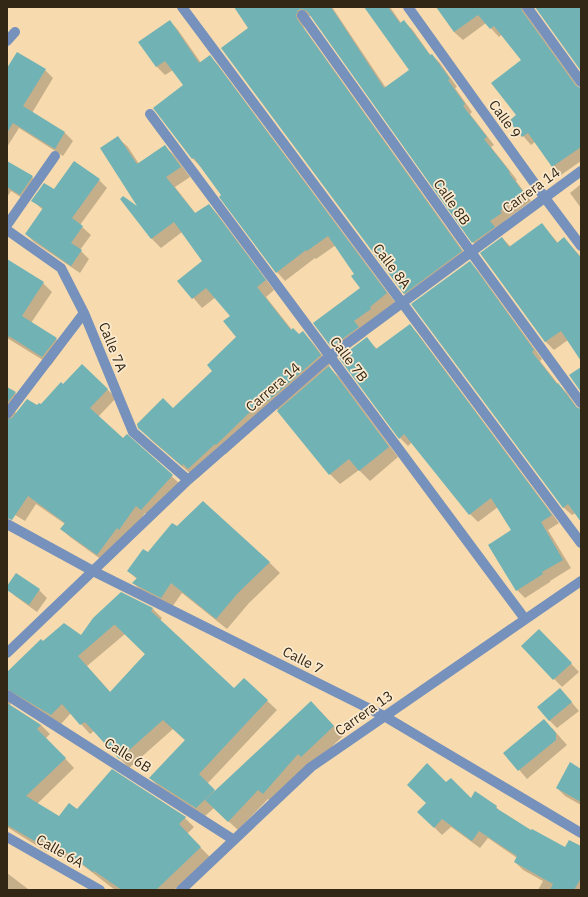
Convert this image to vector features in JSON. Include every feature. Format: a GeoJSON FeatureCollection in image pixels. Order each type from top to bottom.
{"type":"FeatureCollection","features":[{"type":"Feature","properties":{"kind":"street","name":"Calle 8A"},"geometry":{"type":"LineString","coordinates":[[182,7],[581,543]]}},
{"type":"Feature","properties":{"kind":"street","name":"Calle 9"},"geometry":{"type":"LineString","coordinates":[[408,7],[581,246]]}},
{"type":"Feature","properties":{"kind":"street"},"geometry":{"type":"LineString","coordinates":[[527,7],[581,82]]}},
{"type":"Feature","properties":{"kind":"street","name":"Calle 8B"},"geometry":{"type":"LineString","coordinates":[[302,15],[581,403]]}},
{"type":"Feature","properties":{"kind":"street"},"geometry":{"type":"LineString","coordinates":[[7,41],[15,32]]}},
{"type":"Feature","properties":{"kind":"street","name":"Calle 7B"},"geometry":{"type":"LineString","coordinates":[[150,114],[526,620]]}},
{"type":"Feature","properties":{"kind":"street"},"geometry":{"type":"LineString","coordinates":[[7,225],[55,156]]}},
{"type":"Feature","properties":{"kind":"street","name":"Carrera 14"},"geometry":{"type":"LineString","coordinates":[[7,653],[188,480],[330,356],[581,171]]}},
{"type":"Feature","properties":{"kind":"street","name":"Calle 7A"},"geometry":{"type":"LineString","coordinates":[[7,230],[62,268],[84,313],[133,432],[188,480]]}},
{"type":"Feature","properties":{"kind":"street"},"geometry":{"type":"LineString","coordinates":[[7,414],[84,313]]}},
{"type":"Feature","properties":{"kind":"street","name":"Calle 7"},"geometry":{"type":"LineString","coordinates":[[7,524],[93,571],[384,716],[581,833]]}},
{"type":"Feature","properties":{"kind":"street","name":"Carrera 13"},"geometry":{"type":"LineString","coordinates":[[181,890],[311,767],[581,581]]}},
{"type":"Feature","properties":{"kind":"street","name":"Calle 6B"},"geometry":{"type":"LineString","coordinates":[[7,695],[234,840]]}},
{"type":"Feature","properties":{"kind":"street","name":"Calle 6A"},"geometry":{"type":"LineString","coordinates":[[7,837],[100,890]]}},
{"type":"Feature","properties":{"kind":"building"},"geometry":{"type":"Polygon","coordinates":[[[234,7],[331,7],[384,88],[409,70],[364,7],[388,7],[400,23],[404,20],[430,55],[432,54],[450,79],[448,80],[465,104],[463,106],[487,137],[484,139],[510,172],[509,173],[524,193],[500,211],[502,213],[490,221],[495,227],[472,243],[307,11],[302,9],[298,10],[296,15],[297,19],[462,251],[404,294],[221,48],[248,28],[234,7]]]}},
{"type":"Feature","properties":{"kind":"building"},"geometry":{"type":"Polygon","coordinates":[[[436,7],[521,7],[522,11],[576,86],[581,88],[581,147],[552,167],[528,133],[522,137],[509,121],[516,115],[491,83],[521,60],[494,26],[490,29],[478,15],[454,32],[436,7]]]}},
{"type":"Feature","properties":{"kind":"building"},"geometry":{"type":"Polygon","coordinates":[[[535,7],[581,7],[581,71],[535,7]]]}},
{"type":"Feature","properties":{"kind":"building"},"geometry":{"type":"Polygon","coordinates":[[[170,20],[199,63],[210,55],[387,293],[370,307],[371,309],[354,321],[359,327],[331,347],[313,323],[360,288],[351,276],[354,274],[328,236],[307,251],[306,250],[276,273],[219,197],[221,195],[194,158],[192,159],[153,108],[183,85],[165,61],[156,67],[138,42],[170,20]]]}},
{"type":"Feature","properties":{"kind":"building"},"geometry":{"type":"Polygon","coordinates":[[[17,52],[46,69],[23,106],[65,132],[55,149],[13,123],[7,133],[7,68],[17,52]]]}},
{"type":"Feature","properties":{"kind":"building"},"geometry":{"type":"Polygon","coordinates":[[[118,136],[137,164],[165,145],[181,167],[166,177],[195,213],[209,204],[266,280],[257,287],[291,330],[293,328],[299,334],[303,331],[321,355],[268,401],[266,399],[251,411],[216,445],[215,444],[188,469],[183,464],[182,466],[138,428],[137,424],[163,398],[173,408],[212,371],[207,365],[236,337],[223,321],[230,316],[206,288],[192,299],[177,281],[202,261],[174,222],[151,239],[120,199],[123,196],[137,206],[100,148],[118,136]]]}},
{"type":"Feature","properties":{"kind":"building"},"geometry":{"type":"Polygon","coordinates":[[[7,161],[33,176],[20,195],[7,187],[7,161]]]}},
{"type":"Feature","properties":{"kind":"building"},"geometry":{"type":"Polygon","coordinates":[[[74,161],[100,179],[72,218],[83,226],[71,243],[82,250],[71,266],[25,234],[43,208],[31,201],[44,183],[54,189],[74,161]]]}},
{"type":"Feature","properties":{"kind":"building"},"geometry":{"type":"Polygon","coordinates":[[[542,223],[557,243],[564,237],[581,258],[581,361],[561,331],[545,342],[480,253],[502,237],[509,247],[542,223]]]}},
{"type":"Feature","properties":{"kind":"building"},"geometry":{"type":"Polygon","coordinates":[[[7,259],[44,282],[22,316],[57,338],[42,357],[9,336],[7,340],[7,259]]]}},
{"type":"Feature","properties":{"kind":"building"},"geometry":{"type":"Polygon","coordinates":[[[470,261],[534,350],[532,352],[576,407],[581,409],[581,522],[568,504],[563,508],[411,304],[470,261]]]}},
{"type":"Feature","properties":{"kind":"building"},"geometry":{"type":"Polygon","coordinates":[[[410,324],[552,515],[541,522],[563,560],[542,572],[543,574],[516,591],[488,545],[511,530],[491,498],[469,515],[404,434],[399,439],[339,358],[367,337],[376,349],[410,324]]]}},
{"type":"Feature","properties":{"kind":"building"},"geometry":{"type":"Polygon","coordinates":[[[82,364],[108,389],[90,408],[123,438],[127,434],[173,475],[141,510],[136,506],[119,530],[117,528],[97,555],[60,529],[65,523],[28,496],[12,520],[7,518],[7,420],[12,418],[27,399],[37,405],[39,403],[41,404],[61,382],[63,384],[82,364]]]}},
{"type":"Feature","properties":{"kind":"building"},"geometry":{"type":"Polygon","coordinates":[[[329,366],[389,447],[359,471],[349,459],[329,475],[277,411],[329,366]]]}},
{"type":"Feature","properties":{"kind":"building"},"geometry":{"type":"Polygon","coordinates":[[[581,367],[581,392],[569,375],[581,367]]]}},
{"type":"Feature","properties":{"kind":"building"},"geometry":{"type":"Polygon","coordinates":[[[7,387],[16,392],[7,403],[7,387]]]}},
{"type":"Feature","properties":{"kind":"building"},"geometry":{"type":"Polygon","coordinates":[[[203,501],[270,562],[238,593],[216,619],[171,583],[161,598],[132,583],[137,578],[127,571],[143,549],[148,552],[172,523],[177,526],[203,501]]]}},
{"type":"Feature","properties":{"kind":"building"},"geometry":{"type":"Polygon","coordinates":[[[16,573],[40,589],[29,605],[7,590],[7,586],[16,573]]]}},
{"type":"Feature","properties":{"kind":"building"},"geometry":{"type":"Polygon","coordinates":[[[121,592],[153,608],[151,611],[234,688],[244,678],[268,700],[199,774],[215,790],[196,808],[149,778],[185,740],[163,720],[119,759],[85,722],[80,725],[62,704],[51,715],[7,689],[7,672],[41,639],[43,641],[64,623],[81,635],[93,618],[121,592]],[[115,625],[78,656],[110,692],[145,654],[115,625]]]}},
{"type":"Feature","properties":{"kind":"building"},"geometry":{"type":"Polygon","coordinates":[[[539,629],[572,663],[553,680],[521,646],[539,629]]]}},
{"type":"Feature","properties":{"kind":"building"},"geometry":{"type":"Polygon","coordinates":[[[560,688],[572,702],[549,721],[537,707],[560,688]]]}},
{"type":"Feature","properties":{"kind":"building"},"geometry":{"type":"Polygon","coordinates":[[[311,701],[334,726],[301,757],[298,754],[263,794],[258,790],[228,822],[205,800],[311,701]]]}},
{"type":"Feature","properties":{"kind":"building"},"geometry":{"type":"Polygon","coordinates":[[[7,703],[41,725],[37,729],[66,758],[26,796],[59,816],[69,803],[77,809],[112,769],[186,817],[179,824],[201,847],[156,890],[122,890],[94,871],[93,872],[66,852],[63,855],[41,839],[38,843],[7,825],[7,703]]]}},
{"type":"Feature","properties":{"kind":"building"},"geometry":{"type":"Polygon","coordinates":[[[544,719],[556,733],[556,740],[518,771],[503,753],[544,719]]]}},
{"type":"Feature","properties":{"kind":"building"},"geometry":{"type":"Polygon","coordinates":[[[570,762],[581,769],[581,802],[556,788],[570,762]]]}},
{"type":"Feature","properties":{"kind":"building"},"geometry":{"type":"Polygon","coordinates":[[[427,763],[446,782],[451,778],[471,798],[475,791],[497,806],[496,808],[531,830],[532,829],[565,847],[569,840],[581,846],[581,878],[574,890],[550,890],[553,884],[514,862],[517,856],[479,831],[472,841],[442,819],[434,828],[417,812],[426,803],[407,785],[427,763]]]}}]}
